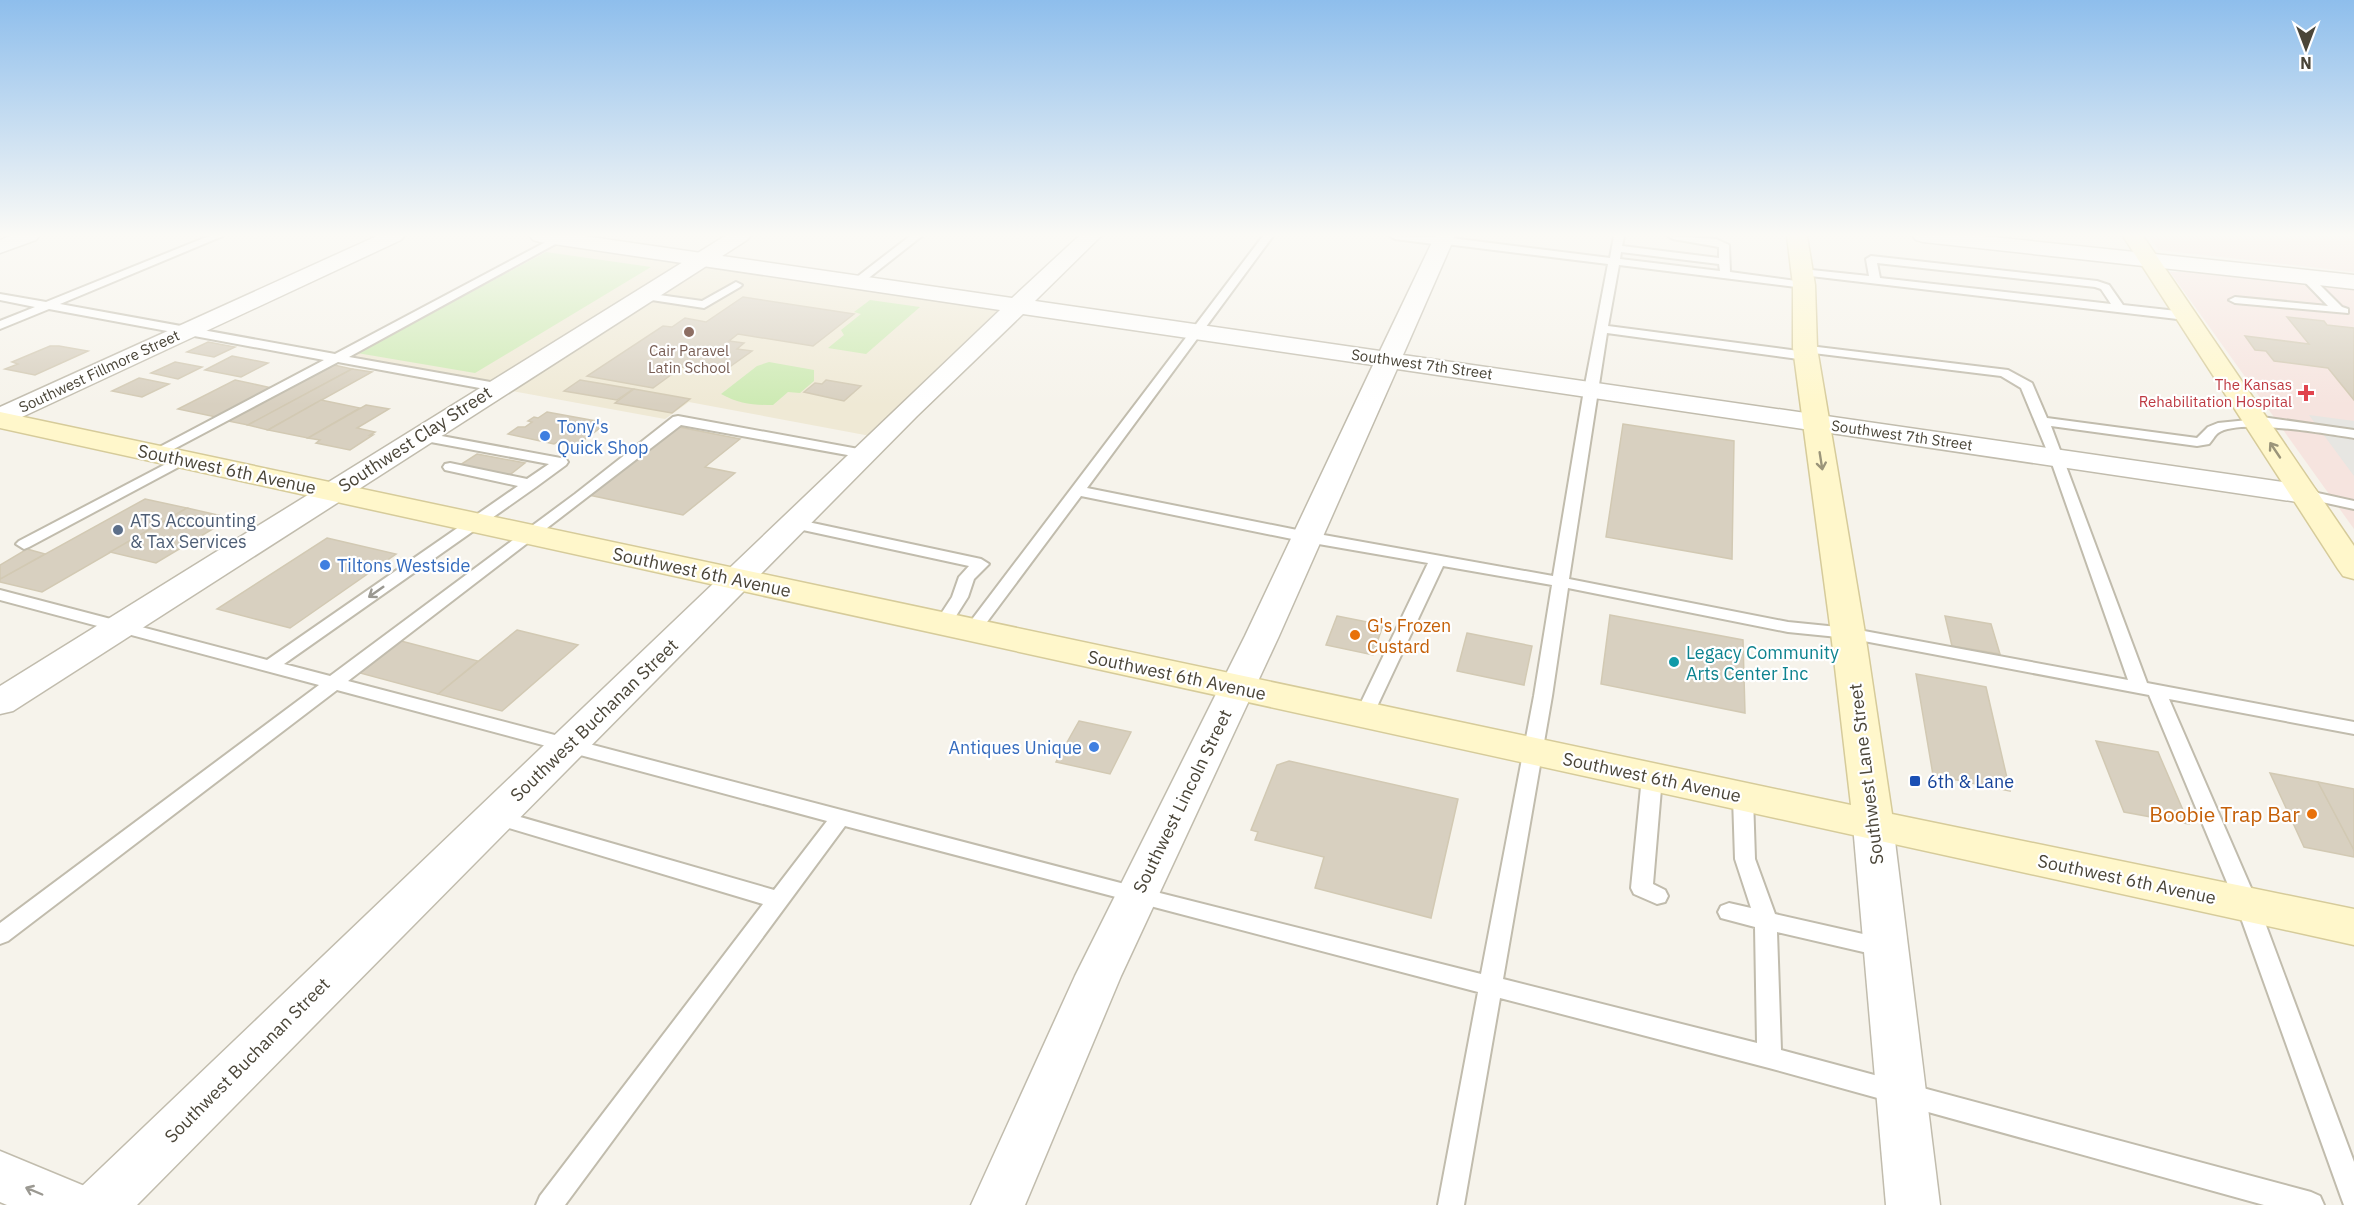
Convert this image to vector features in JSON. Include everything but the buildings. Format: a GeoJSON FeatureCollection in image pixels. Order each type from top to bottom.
{"type":"FeatureCollection","features":[{"type":"Feature","properties":{"kind":"main road","name":"Southwest Lane Street"},"geometry":{"type":"LineString","coordinates":[[1804,292],[1806,352],[1815,422],[1848,633],[1873,825]]}},
{"type":"Feature","properties":{"kind":"main road"},"geometry":{"type":"LineString","coordinates":[[2170,292],[2354,569]]}},
{"type":"Feature","properties":{"kind":"main road","name":"Southwest 6th Avenue"},"geometry":{"type":"LineString","coordinates":[[0,418],[1238,688],[2354,927]]}},
{"type":"Feature","properties":{"kind":"street","name":"Southwest Fillmore Street"},"geometry":{"type":"LineString","coordinates":[[0,418],[270,292]]}},
{"type":"Feature","properties":{"kind":"street","name":"Southwest Clay Street"},"geometry":{"type":"LineString","coordinates":[[0,702],[496,387],[651,292]]}},
{"type":"Feature","properties":{"kind":"street","name":"Southwest 7th Street"},"geometry":{"type":"LineString","coordinates":[[925,292],[2304,494]]}},
{"type":"Feature","properties":{"kind":"street","name":"Southwest Buchanan Street"},"geometry":{"type":"LineString","coordinates":[[100,1205],[1032,292]]}},
{"type":"Feature","properties":{"kind":"street","name":"Southwest Lincoln Street"},"geometry":{"type":"LineString","coordinates":[[998,1205],[1136,895],[1238,688],[1418,292]]}},
{"type":"Feature","properties":{"kind":"street","name":"Southwest Lane Street"},"geometry":{"type":"LineString","coordinates":[[1873,825],[1913,1205]]}},
{"type":"Feature","properties":{"kind":"street"},"geometry":{"type":"LineString","coordinates":[[0,1176],[68,1205]]}},
{"type":"Feature","properties":{"kind":"lane"},"geometry":{"type":"LineString","coordinates":[[0,325],[80,292]]}},
{"type":"Feature","properties":{"kind":"lane"},"geometry":{"type":"LineString","coordinates":[[24,544],[338,358],[456,292]]}},
{"type":"Feature","properties":{"kind":"lane"},"geometry":{"type":"LineString","coordinates":[[645,296],[704,305],[724,292]]}},
{"type":"Feature","properties":{"kind":"lane"},"geometry":{"type":"LineString","coordinates":[[957,626],[1079,491],[1227,292]]}},
{"type":"Feature","properties":{"kind":"lane"},"geometry":{"type":"LineString","coordinates":[[1450,1205],[1531,751],[1543,696],[1590,390],[1608,292]]}},
{"type":"Feature","properties":{"kind":"lane"},"geometry":{"type":"LineString","coordinates":[[1980,292],[2186,316]]}},
{"type":"Feature","properties":{"kind":"lane"},"geometry":{"type":"LineString","coordinates":[[2050,292],[2055,301]]}},
{"type":"Feature","properties":{"kind":"lane"},"geometry":{"type":"LineString","coordinates":[[2107,292],[2119,308]]}},
{"type":"Feature","properties":{"kind":"lane"},"geometry":{"type":"LineString","coordinates":[[2321,292],[2338,309],[2349,311]]}},
{"type":"Feature","properties":{"kind":"lane"},"geometry":{"type":"LineString","coordinates":[[0,297],[496,387]]}},
{"type":"Feature","properties":{"kind":"lane"},"geometry":{"type":"LineString","coordinates":[[2235,300],[2349,311]]}},
{"type":"Feature","properties":{"kind":"lane"},"geometry":{"type":"LineString","coordinates":[[1601,329],[2004,373],[2019,380],[2027,387],[2148,689],[2247,904],[2354,1197]]}},
{"type":"Feature","properties":{"kind":"lane"},"geometry":{"type":"LineString","coordinates":[[0,935],[678,420],[864,454]]}},
{"type":"Feature","properties":{"kind":"lane"},"geometry":{"type":"LineString","coordinates":[[2041,420],[2197,442],[2204,441],[2213,430],[2223,426],[2256,422],[2354,434]]}},
{"type":"Feature","properties":{"kind":"lane"},"geometry":{"type":"LineString","coordinates":[[270,666],[561,462],[420,436]]}},
{"type":"Feature","properties":{"kind":"lane"},"geometry":{"type":"LineString","coordinates":[[480,447],[450,467],[531,484]]}},
{"type":"Feature","properties":{"kind":"lane"},"geometry":{"type":"LineString","coordinates":[[1079,491],[1307,537],[1560,582],[1788,627],[1848,633],[2354,728]]}},
{"type":"Feature","properties":{"kind":"lane"},"geometry":{"type":"LineString","coordinates":[[2304,494],[2354,505]]}},
{"type":"Feature","properties":{"kind":"lane"},"geometry":{"type":"LineString","coordinates":[[794,524],[981,564],[967,577],[960,597],[957,626]]}},
{"type":"Feature","properties":{"kind":"lane"},"geometry":{"type":"LineString","coordinates":[[1364,715],[1438,560]]}},
{"type":"Feature","properties":{"kind":"lane"},"geometry":{"type":"LineString","coordinates":[[0,595],[1136,895],[1490,984],[1901,1092],[2311,1205]]}},
{"type":"Feature","properties":{"kind":"lane"},"geometry":{"type":"LineString","coordinates":[[1652,777],[1642,888],[1657,896]]}},
{"type":"Feature","properties":{"kind":"lane"},"geometry":{"type":"LineString","coordinates":[[1743,797],[1745,859],[1766,920],[1768,1057]]}},
{"type":"Feature","properties":{"kind":"lane"},"geometry":{"type":"LineString","coordinates":[[495,816],[779,900]]}},
{"type":"Feature","properties":{"kind":"lane"},"geometry":{"type":"LineString","coordinates":[[549,1205],[841,817]]}},
{"type":"Feature","properties":{"kind":"lane"},"geometry":{"type":"LineString","coordinates":[[1729,912],[1886,948]]}},
{"type":"Feature","properties":{"kind":"shaded area","name":"Cair Paravel Latin School"},"geometry":{"type":"Polygon","coordinates":[[[462,292],[923,292],[1017,306],[881,438],[689,402],[665,419],[338,359],[462,292]]]}},
{"type":"Feature","properties":{"kind":"shaded area","name":"The Kansas Rehabilitation Hospital"},"geometry":{"type":"Polygon","coordinates":[[[2184,292],[2354,292],[2354,529],[2184,292]]]}},
{"type":"Feature","properties":{"kind":"shaded area"},"geometry":{"type":"Polygon","coordinates":[[[2309,415],[2354,421],[2354,476],[2309,415]]]}},
{"type":"Feature","properties":{"kind":"green space"},"geometry":{"type":"Polygon","coordinates":[[[471,292],[609,292],[475,373],[357,353],[471,292]]]}},
{"type":"Feature","properties":{"kind":"green space"},"geometry":{"type":"Polygon","coordinates":[[[870,300],[920,307],[866,354],[828,348],[844,335],[841,330],[861,314],[854,312],[870,300]]]}},
{"type":"Feature","properties":{"kind":"green space"},"geometry":{"type":"Polygon","coordinates":[[[769,362],[814,370],[814,381],[800,393],[788,392],[773,405],[746,403],[721,394],[757,366],[769,362]]]}},
{"type":"Feature","properties":{"kind":"place","name":"Cair Paravel Latin School"},"geometry":{"type":"Point","coordinates":[689,332]}},
{"type":"Feature","properties":{"kind":"place","name":"The Kansas Rehabilitation Hospital"},"geometry":{"type":"Point","coordinates":[2306,393]}},
{"type":"Feature","properties":{"kind":"place","name":"Tony's Quick Shop"},"geometry":{"type":"Point","coordinates":[545,436]}},
{"type":"Feature","properties":{"kind":"place","name":"ATS Accounting & Tax Services"},"geometry":{"type":"Point","coordinates":[118,530]}},
{"type":"Feature","properties":{"kind":"place","name":"Tiltons Westside"},"geometry":{"type":"Point","coordinates":[325,565]}},
{"type":"Feature","properties":{"kind":"place","name":"G's Frozen Custard"},"geometry":{"type":"Point","coordinates":[1355,635]}},
{"type":"Feature","properties":{"kind":"place","name":"Legacy Community Arts Center Inc"},"geometry":{"type":"Point","coordinates":[1674,662]}},
{"type":"Feature","properties":{"kind":"place","name":"Antiques Unique"},"geometry":{"type":"Point","coordinates":[1094,747]}},
{"type":"Feature","properties":{"kind":"place","name":"6th & Lane"},"geometry":{"type":"Point","coordinates":[1915,781]}},
{"type":"Feature","properties":{"kind":"place","name":"Boobie Trap Bar"},"geometry":{"type":"Point","coordinates":[2312,814]}}]}
